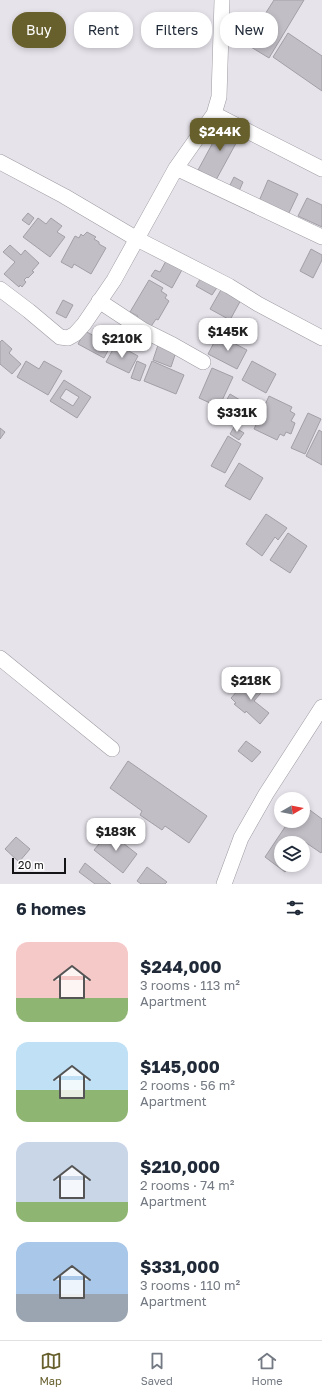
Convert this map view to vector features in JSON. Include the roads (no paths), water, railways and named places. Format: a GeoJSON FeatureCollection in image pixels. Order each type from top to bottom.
{"type":"FeatureCollection","features":[{"type":"Feature","properties":{"kind":"street"},"geometry":{"type":"LineString","coordinates":[[0,289],[29,310],[60,337],[68,338],[75,334],[84,324],[114,280],[176,168],[214,114],[219,97],[222,0]]}},
{"type":"Feature","properties":{"kind":"street"},"geometry":{"type":"LineString","coordinates":[[214,114],[322,169]]}},
{"type":"Feature","properties":{"kind":"street"},"geometry":{"type":"LineString","coordinates":[[0,162],[64,196],[137,239],[230,286],[270,310],[322,338]]}},
{"type":"Feature","properties":{"kind":"street"},"geometry":{"type":"LineString","coordinates":[[176,168],[322,236]]}},
{"type":"Feature","properties":{"kind":"street"},"geometry":{"type":"LineString","coordinates":[[99,301],[143,330],[174,345],[203,362]]}},
{"type":"Feature","properties":{"kind":"street"},"geometry":{"type":"LineString","coordinates":[[0,658],[112,749]]}},
{"type":"Feature","properties":{"kind":"street"},"geometry":{"type":"LineString","coordinates":[[224,884],[241,838],[266,794],[322,707]]}}]}
